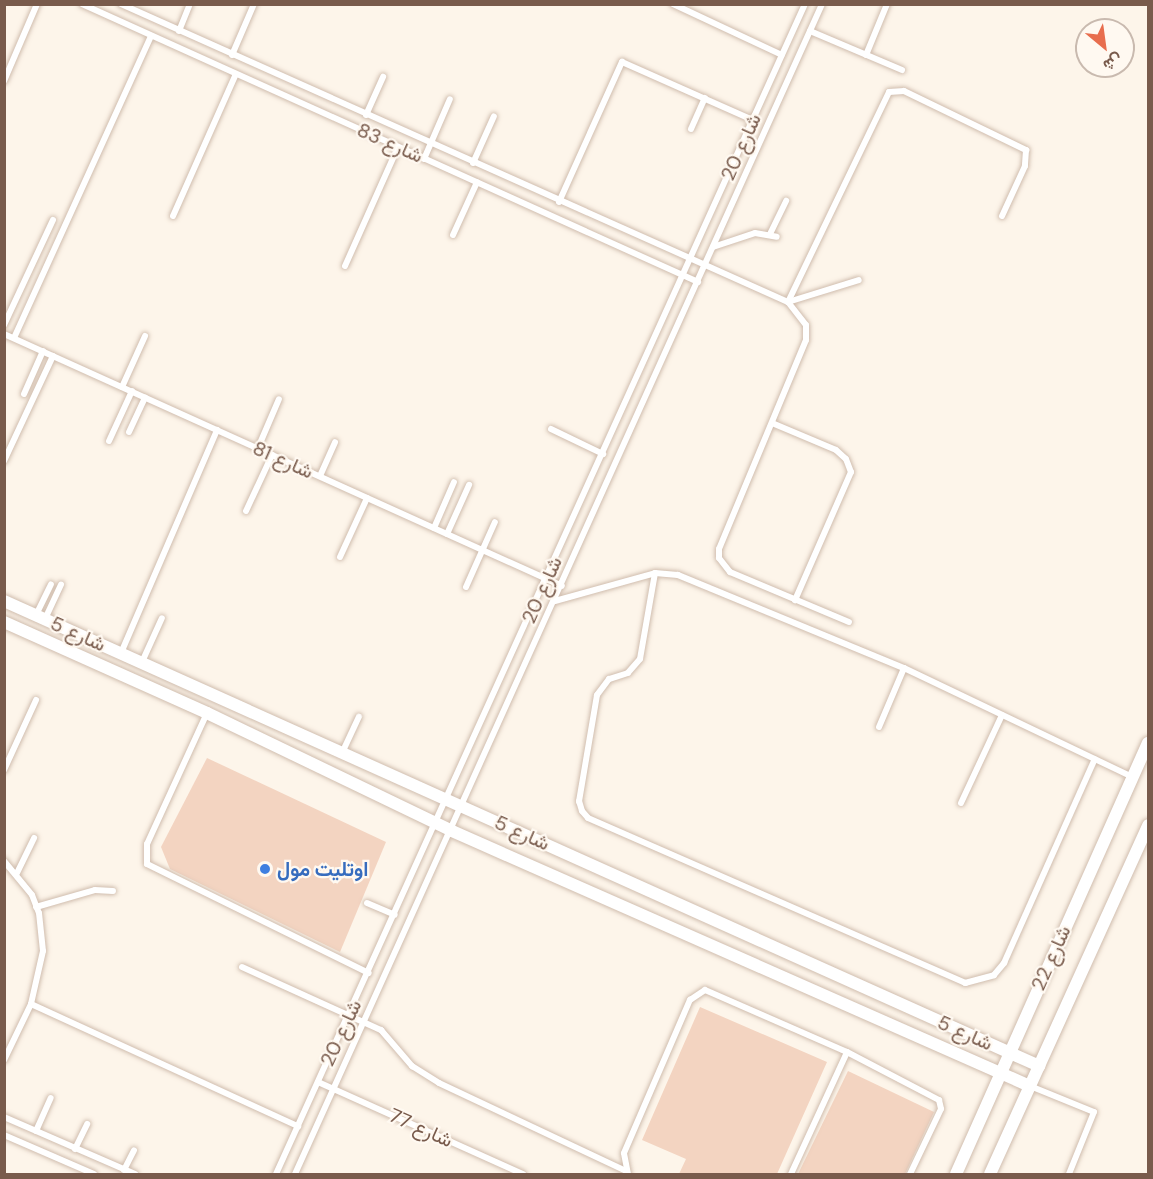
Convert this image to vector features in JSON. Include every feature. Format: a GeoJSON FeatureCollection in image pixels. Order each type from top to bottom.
{"type":"FeatureCollection","features":[{"type":"Feature","properties":{"kind":"street","name":"شارع 5"},"geometry":{"type":"LineString","coordinates":[[4,601],[1039,1066]]}},
{"type":"Feature","properties":{"kind":"street","name":"شارع 5"},"geometry":{"type":"LineString","coordinates":[[4,622],[207,713],[452,831],[1030,1086]]}},
{"type":"Feature","properties":{"kind":"street","name":"شارع 22"},"geometry":{"type":"LineString","coordinates":[[956,1174],[1149,743]]}},
{"type":"Feature","properties":{"kind":"street","name":"شارع 22"},"geometry":{"type":"LineString","coordinates":[[990,1174],[1149,825]]}},
{"type":"Feature","properties":{"kind":"lane"},"geometry":{"type":"LineString","coordinates":[[4,81],[37,4]]}},
{"type":"Feature","properties":{"kind":"lane","name":"شارع 83"},"geometry":{"type":"LineString","coordinates":[[82,4],[698,282]]}},
{"type":"Feature","properties":{"kind":"lane","name":"شارع 83"},"geometry":{"type":"LineString","coordinates":[[121,4],[690,261],[788,302]]}},
{"type":"Feature","properties":{"kind":"lane"},"geometry":{"type":"LineString","coordinates":[[179,31],[190,4]]}},
{"type":"Feature","properties":{"kind":"lane"},"geometry":{"type":"LineString","coordinates":[[232,55],[254,4]]}},
{"type":"Feature","properties":{"kind":"lane"},"geometry":{"type":"LineString","coordinates":[[673,4],[782,56]]}},
{"type":"Feature","properties":{"kind":"lane","name":"شارع 20"},"geometry":{"type":"LineString","coordinates":[[276,1174],[350,1017],[805,4]]}},
{"type":"Feature","properties":{"kind":"lane","name":"شارع 20"},"geometry":{"type":"LineString","coordinates":[[295,1174],[463,807],[822,4]]}},
{"type":"Feature","properties":{"kind":"lane"},"geometry":{"type":"LineString","coordinates":[[866,55],[887,4]]}},
{"type":"Feature","properties":{"kind":"lane"},"geometry":{"type":"LineString","coordinates":[[810,31],[902,70]]}},
{"type":"Feature","properties":{"kind":"lane"},"geometry":{"type":"LineString","coordinates":[[14,338],[151,36]]}},
{"type":"Feature","properties":{"kind":"lane"},"geometry":{"type":"LineString","coordinates":[[559,202],[621,62],[753,120]]}},
{"type":"Feature","properties":{"kind":"lane"},"geometry":{"type":"LineString","coordinates":[[173,216],[236,74]]}},
{"type":"Feature","properties":{"kind":"lane"},"geometry":{"type":"LineString","coordinates":[[366,115],[383,77]]}},
{"type":"Feature","properties":{"kind":"lane"},"geometry":{"type":"LineString","coordinates":[[788,302],[889,92],[904,91],[1026,150],[1025,166],[1002,216]]}},
{"type":"Feature","properties":{"kind":"lane"},"geometry":{"type":"LineString","coordinates":[[692,129],[705,98]]}},
{"type":"Feature","properties":{"kind":"lane"},"geometry":{"type":"LineString","coordinates":[[424,159],[450,99]]}},
{"type":"Feature","properties":{"kind":"lane"},"geometry":{"type":"LineString","coordinates":[[473,164],[494,116]]}},
{"type":"Feature","properties":{"kind":"lane"},"geometry":{"type":"LineString","coordinates":[[345,266],[398,147]]}},
{"type":"Feature","properties":{"kind":"lane"},"geometry":{"type":"LineString","coordinates":[[731,168],[746,174]]}},
{"type":"Feature","properties":{"kind":"lane"},"geometry":{"type":"LineString","coordinates":[[453,235],[477,182]]}},
{"type":"Feature","properties":{"kind":"lane"},"geometry":{"type":"LineString","coordinates":[[713,247],[755,233],[774,235],[786,201]]}},
{"type":"Feature","properties":{"kind":"lane"},"geometry":{"type":"LineString","coordinates":[[4,326],[53,220]]}},
{"type":"Feature","properties":{"kind":"lane"},"geometry":{"type":"LineString","coordinates":[[788,302],[859,280]]}},
{"type":"Feature","properties":{"kind":"lane"},"geometry":{"type":"LineString","coordinates":[[788,302],[806,325],[806,340],[719,549],[719,558],[730,572],[849,622]]}},
{"type":"Feature","properties":{"kind":"lane","name":"شارع 81"},"geometry":{"type":"LineString","coordinates":[[4,334],[562,586]]}},
{"type":"Feature","properties":{"kind":"lane"},"geometry":{"type":"LineString","coordinates":[[123,387],[145,336]]}},
{"type":"Feature","properties":{"kind":"lane"},"geometry":{"type":"LineString","coordinates":[[24,394],[43,351]]}},
{"type":"Feature","properties":{"kind":"lane"},"geometry":{"type":"LineString","coordinates":[[4,461],[53,356]]}},
{"type":"Feature","properties":{"kind":"lane"},"geometry":{"type":"LineString","coordinates":[[109,441],[132,391]]}},
{"type":"Feature","properties":{"kind":"lane"},"geometry":{"type":"LineString","coordinates":[[129,432],[145,397]]}},
{"type":"Feature","properties":{"kind":"lane"},"geometry":{"type":"LineString","coordinates":[[258,448],[279,399]]}},
{"type":"Feature","properties":{"kind":"lane"},"geometry":{"type":"LineString","coordinates":[[771,423],[836,450],[846,459],[851,472],[795,600]]}},
{"type":"Feature","properties":{"kind":"lane"},"geometry":{"type":"LineString","coordinates":[[550,429],[603,454]]}},
{"type":"Feature","properties":{"kind":"lane"},"geometry":{"type":"LineString","coordinates":[[121,653],[217,430]]}},
{"type":"Feature","properties":{"kind":"lane"},"geometry":{"type":"LineString","coordinates":[[320,476],[335,442]]}},
{"type":"Feature","properties":{"kind":"lane"},"geometry":{"type":"LineString","coordinates":[[246,511],[272,455]]}},
{"type":"Feature","properties":{"kind":"lane"},"geometry":{"type":"LineString","coordinates":[[434,528],[454,482]]}},
{"type":"Feature","properties":{"kind":"lane"},"geometry":{"type":"LineString","coordinates":[[447,534],[469,485]]}},
{"type":"Feature","properties":{"kind":"lane"},"geometry":{"type":"LineString","coordinates":[[340,557],[367,498]]}},
{"type":"Feature","properties":{"kind":"lane"},"geometry":{"type":"LineString","coordinates":[[466,587],[495,522]]}},
{"type":"Feature","properties":{"kind":"lane"},"geometry":{"type":"LineString","coordinates":[[555,601],[655,573],[678,575],[904,668],[1133,777]]}},
{"type":"Feature","properties":{"kind":"lane"},"geometry":{"type":"LineString","coordinates":[[655,573],[640,659],[628,673],[609,679],[597,695],[579,801],[582,811],[588,818],[966,983],[994,975],[1004,963],[1095,759]]}},
{"type":"Feature","properties":{"kind":"lane"},"geometry":{"type":"LineString","coordinates":[[41,617],[51,584]]}},
{"type":"Feature","properties":{"kind":"lane"},"geometry":{"type":"LineString","coordinates":[[41,617],[61,585]]}},
{"type":"Feature","properties":{"kind":"lane"},"geometry":{"type":"LineString","coordinates":[[142,662],[162,618]]}},
{"type":"Feature","properties":{"kind":"lane"},"geometry":{"type":"LineString","coordinates":[[879,727],[904,668]]}},
{"type":"Feature","properties":{"kind":"lane"},"geometry":{"type":"LineString","coordinates":[[4,770],[36,700]]}},
{"type":"Feature","properties":{"kind":"lane"},"geometry":{"type":"LineString","coordinates":[[207,713],[147,844],[147,864],[369,973]]}},
{"type":"Feature","properties":{"kind":"lane"},"geometry":{"type":"LineString","coordinates":[[961,803],[1002,715]]}},
{"type":"Feature","properties":{"kind":"lane"},"geometry":{"type":"LineString","coordinates":[[342,753],[359,717]]}},
{"type":"Feature","properties":{"kind":"lane"},"geometry":{"type":"LineString","coordinates":[[17,873],[34,838]]}},
{"type":"Feature","properties":{"kind":"lane"},"geometry":{"type":"LineString","coordinates":[[4,861],[17,873],[36,907],[43,951],[31,1004],[4,1060]]}},
{"type":"Feature","properties":{"kind":"lane"},"geometry":{"type":"LineString","coordinates":[[36,907],[95,890],[113,891]]}},
{"type":"Feature","properties":{"kind":"lane"},"geometry":{"type":"LineString","coordinates":[[368,903],[395,915]]}},
{"type":"Feature","properties":{"kind":"lane"},"geometry":{"type":"LineString","coordinates":[[242,967],[381,1030],[425,1076],[627,1173]]}},
{"type":"Feature","properties":{"kind":"lane"},"geometry":{"type":"LineString","coordinates":[[627,1173],[624,1153],[696,993],[705,990],[847,1052],[939,1100],[940,1109],[910,1174]]}},
{"type":"Feature","properties":{"kind":"lane"},"geometry":{"type":"LineString","coordinates":[[31,1004],[297,1126]]}},
{"type":"Feature","properties":{"kind":"lane"},"geometry":{"type":"LineString","coordinates":[[791,1174],[847,1052]]}},
{"type":"Feature","properties":{"kind":"lane","name":"شارع 77"},"geometry":{"type":"LineString","coordinates":[[318,1082],[523,1174]]}},
{"type":"Feature","properties":{"kind":"lane"},"geometry":{"type":"LineString","coordinates":[[1030,1086],[1094,1112],[1069,1174]]}},
{"type":"Feature","properties":{"kind":"lane"},"geometry":{"type":"LineString","coordinates":[[36,1131],[51,1098]]}},
{"type":"Feature","properties":{"kind":"lane"},"geometry":{"type":"LineString","coordinates":[[4,1117],[135,1174]]}},
{"type":"Feature","properties":{"kind":"lane"},"geometry":{"type":"LineString","coordinates":[[75,1149],[87,1124]]}},
{"type":"Feature","properties":{"kind":"lane"},"geometry":{"type":"LineString","coordinates":[[4,1135],[77,1171],[91,1174]]}},
{"type":"Feature","properties":{"kind":"lane"},"geometry":{"type":"LineString","coordinates":[[124,1170],[134,1150]]}},
{"type":"Feature","properties":{"kind":"building"},"geometry":{"type":"Polygon","coordinates":[[[207,758],[386,842],[340,952],[170,869],[161,847],[207,758]]]}},
{"type":"Feature","properties":{"kind":"building"},"geometry":{"type":"Polygon","coordinates":[[[700,1007],[827,1062],[777,1174],[679,1174],[686,1159],[642,1140],[700,1007]]]}},
{"type":"Feature","properties":{"kind":"building"},"geometry":{"type":"Polygon","coordinates":[[[848,1071],[934,1112],[905,1174],[798,1174],[848,1071]]]}},
{"type":"Feature","properties":{"kind":"place","name":"اوتليت مول"},"geometry":{"type":"Point","coordinates":[265,869]}}]}
